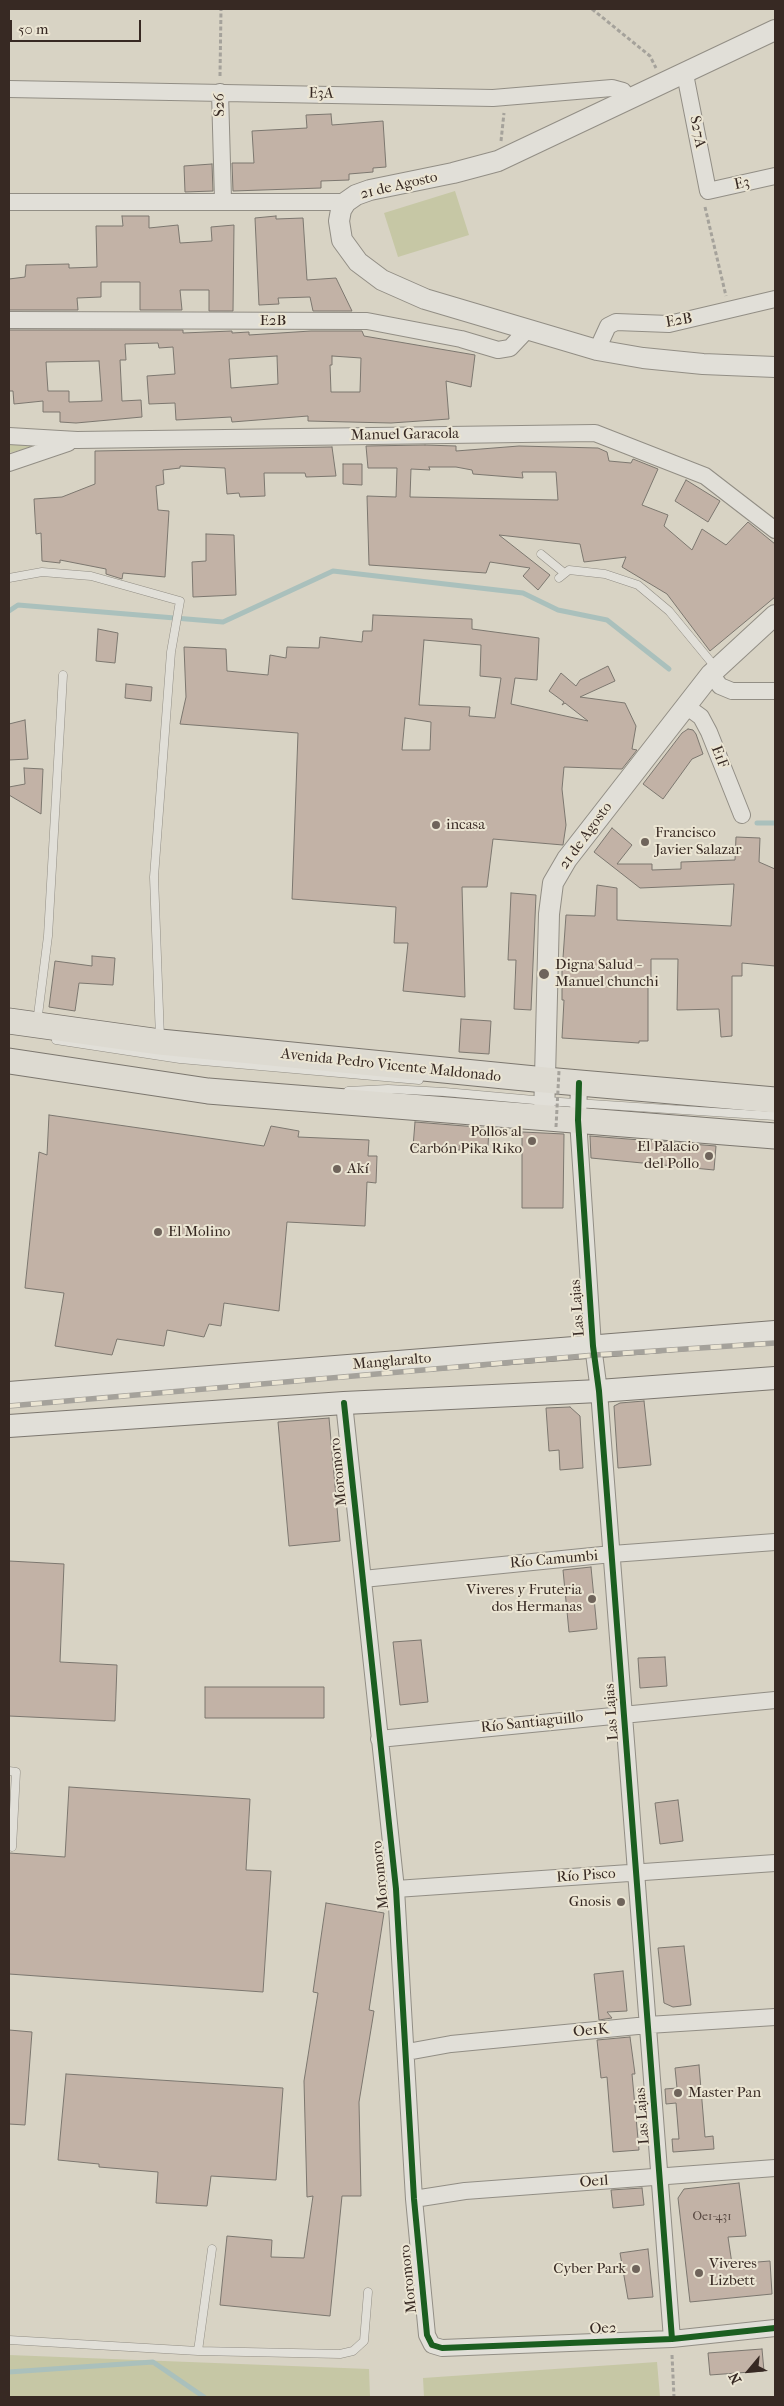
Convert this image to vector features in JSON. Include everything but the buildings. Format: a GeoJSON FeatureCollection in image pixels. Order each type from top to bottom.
{"type":"FeatureCollection","features":[{"type":"Feature","properties":{"kind":"main road","name":"Avenida Pedro Vicente Maldonado"},"geometry":{"type":"LineString","coordinates":[[9,1021],[42,1032],[160,1042],[561,1098],[775,1136]]}},
{"type":"Feature","properties":{"kind":"main road","name":"Avenida Pedro Vicente Maldonado"},"geometry":{"type":"LineString","coordinates":[[9,1060],[208,1091],[775,1100]]}},
{"type":"Feature","properties":{"kind":"main road","name":"Manglaralto"},"geometry":{"type":"LineString","coordinates":[[9,1394],[775,1332]]}},
{"type":"Feature","properties":{"kind":"main road"},"geometry":{"type":"LineString","coordinates":[[9,1426],[344,1403],[599,1391],[775,1378]]}},
{"type":"Feature","properties":{"kind":"street","name":"21 de Agosto"},"geometry":{"type":"LineString","coordinates":[[775,30],[498,161],[453,173],[370,190],[356,195],[346,202],[341,210],[339,221],[342,240],[349,253],[368,271],[382,280],[425,299],[596,350],[643,358],[703,364],[775,367]]}},
{"type":"Feature","properties":{"kind":"street","name":"S27A"},"geometry":{"type":"LineString","coordinates":[[685,74],[706,194]]}},
{"type":"Feature","properties":{"kind":"street","name":"E3A"},"geometry":{"type":"LineString","coordinates":[[9,89],[493,98],[612,88],[623,91],[629,99]]}},
{"type":"Feature","properties":{"kind":"street","name":"S26"},"geometry":{"type":"LineString","coordinates":[[220,92],[223,200]]}},
{"type":"Feature","properties":{"kind":"street","name":"E3"},"geometry":{"type":"LineString","coordinates":[[706,194],[775,176]]}},
{"type":"Feature","properties":{"kind":"street"},"geometry":{"type":"LineString","coordinates":[[9,202],[223,200],[346,202]]}},
{"type":"Feature","properties":{"kind":"street","name":"E2B"},"geometry":{"type":"LineString","coordinates":[[596,350],[608,326],[616,322],[669,324],[775,298]]}},
{"type":"Feature","properties":{"kind":"street","name":"E2B"},"geometry":{"type":"LineString","coordinates":[[9,320],[367,321],[461,339],[498,350],[510,348],[526,330]]}},
{"type":"Feature","properties":{"kind":"street","name":"Manuel Garacola"},"geometry":{"type":"LineString","coordinates":[[9,436],[76,440],[595,433],[705,476],[775,530]]}},
{"type":"Feature","properties":{"kind":"street"},"geometry":{"type":"LineString","coordinates":[[9,462],[76,440]]}},
{"type":"Feature","properties":{"kind":"street","name":"21 de Agosto"},"geometry":{"type":"LineString","coordinates":[[561,1098],[548,914],[553,884],[567,859],[713,671],[775,615]]}},
{"type":"Feature","properties":{"kind":"street"},"geometry":{"type":"LineString","coordinates":[[713,671],[720,686],[732,691],[775,691]]}},
{"type":"Feature","properties":{"kind":"street","name":"E1F"},"geometry":{"type":"LineString","coordinates":[[686,706],[701,717],[710,732],[742,815]]}},
{"type":"Feature","properties":{"kind":"street","name":"Las Lajas"},"geometry":{"type":"LineString","coordinates":[[561,1098],[599,1391],[672,2339]]}},
{"type":"Feature","properties":{"kind":"street","name":"Moromoro"},"geometry":{"type":"LineString","coordinates":[[344,1403],[396,1889],[407,2052],[414,2199],[427,2336],[432,2345]]}},
{"type":"Feature","properties":{"kind":"street","name":"Río Camumbi"},"geometry":{"type":"LineString","coordinates":[[363,1579],[612,1554],[775,1542]]}},
{"type":"Feature","properties":{"kind":"street","name":"Río Santiaguillo"},"geometry":{"type":"LineString","coordinates":[[379,1739],[775,1700]]}},
{"type":"Feature","properties":{"kind":"street","name":"Río Pisco"},"geometry":{"type":"LineString","coordinates":[[396,1889],[775,1863]]}},
{"type":"Feature","properties":{"kind":"street","name":"Oe1K"},"geometry":{"type":"LineString","coordinates":[[407,2052],[451,2044],[648,2025],[775,2017]]}},
{"type":"Feature","properties":{"kind":"street","name":"Oe1l"},"geometry":{"type":"LineString","coordinates":[[414,2199],[465,2191],[775,2168]]}},
{"type":"Feature","properties":{"kind":"street","name":"Oe2"},"geometry":{"type":"LineString","coordinates":[[432,2345],[442,2348],[672,2339],[775,2328]]}},
{"type":"Feature","properties":{"kind":"lane"},"geometry":{"type":"LineString","coordinates":[[541,554],[561,575],[569,570],[605,574],[638,585],[669,611],[713,671]]}},
{"type":"Feature","properties":{"kind":"lane"},"geometry":{"type":"LineString","coordinates":[[9,578],[42,572],[91,576],[180,601],[171,652],[154,876],[160,1042]]}},
{"type":"Feature","properties":{"kind":"lane"},"geometry":{"type":"LineString","coordinates":[[63,675],[42,1032],[180,1059],[426,1080]]}},
{"type":"Feature","properties":{"kind":"lane"},"geometry":{"type":"LineString","coordinates":[[509,1085],[561,1098],[775,1116]]}},
{"type":"Feature","properties":{"kind":"lane"},"geometry":{"type":"LineString","coordinates":[[340,1091],[388,1089],[561,1098],[775,1105]]}},
{"type":"Feature","properties":{"kind":"lane"},"geometry":{"type":"LineString","coordinates":[[9,1771],[16,1772],[12,1847]]}},
{"type":"Feature","properties":{"kind":"lane"},"geometry":{"type":"LineString","coordinates":[[198,2351],[212,2249]]}},
{"type":"Feature","properties":{"kind":"lane"},"geometry":{"type":"LineString","coordinates":[[9,2340],[198,2351],[340,2354],[353,2352],[364,2341],[368,2292]]}},
{"type":"Feature","properties":{"kind":"path"},"geometry":{"type":"LineString","coordinates":[[592,9],[650,56],[664,84]]}},
{"type":"Feature","properties":{"kind":"path"},"geometry":{"type":"LineString","coordinates":[[493,98],[505,114],[498,161]]}},
{"type":"Feature","properties":{"kind":"path"},"geometry":{"type":"LineString","coordinates":[[706,194],[727,301]]}},
{"type":"Feature","properties":{"kind":"path"},"geometry":{"type":"LineString","coordinates":[[672,2339],[674,2397]]}},
{"type":"Feature","properties":{"kind":"green space"},"geometry":{"type":"Polygon","coordinates":[[[455,191],[469,235],[398,257],[384,213],[455,191]]]}},
{"type":"Feature","properties":{"kind":"green space"},"geometry":{"type":"Polygon","coordinates":[[[9,440],[39,445],[9,453],[9,440]]]}},
{"type":"Feature","properties":{"kind":"green space"},"geometry":{"type":"Polygon","coordinates":[[[9,2355],[369,2369],[370,2397],[9,2397],[9,2355]]]}},
{"type":"Feature","properties":{"kind":"green space"},"geometry":{"type":"Polygon","coordinates":[[[657,2362],[660,2397],[424,2397],[423,2378],[657,2362]]]}},
{"type":"Feature","properties":{"kind":"waterway"},"geometry":{"type":"LineString","coordinates":[[9,611],[18,605],[223,622],[333,571],[523,593],[558,610],[607,620],[669,669]]}},
{"type":"Feature","properties":{"kind":"waterway"},"geometry":{"type":"LineString","coordinates":[[757,823],[775,823]]}},
{"type":"Feature","properties":{"kind":"waterway"},"geometry":{"type":"LineString","coordinates":[[9,2372],[153,2362],[204,2397]]}},
{"type":"Feature","properties":{"kind":"railway"},"geometry":{"type":"LineString","coordinates":[[9,1406],[595,1355],[775,1343]]}},
{"type":"Feature","properties":{"kind":"cycle path"},"geometry":{"type":"LineString","coordinates":[[579,1083],[578,1120],[593,1346],[599,1391],[672,2339]]}},
{"type":"Feature","properties":{"kind":"cycle path"},"geometry":{"type":"LineString","coordinates":[[344,1403],[396,1889],[414,2199],[427,2335],[432,2345],[442,2348],[672,2339],[775,2328]]}},
{"type":"Feature","properties":{"kind":"place","name":"incasa"},"geometry":{"type":"Point","coordinates":[436,825]}},
{"type":"Feature","properties":{"kind":"place","name":"Francisco Javier Salazar"},"geometry":{"type":"Point","coordinates":[645,842]}},
{"type":"Feature","properties":{"kind":"place","name":"Digna Salud - Manuel chunchi"},"geometry":{"type":"Point","coordinates":[544,974]}},
{"type":"Feature","properties":{"kind":"place","name":"Pollos al Carbón Pika Riko"},"geometry":{"type":"Point","coordinates":[532,1141]}},
{"type":"Feature","properties":{"kind":"place","name":"El Palacio del Pollo"},"geometry":{"type":"Point","coordinates":[709,1156]}},
{"type":"Feature","properties":{"kind":"place","name":"Akí"},"geometry":{"type":"Point","coordinates":[337,1169]}},
{"type":"Feature","properties":{"kind":"place","name":"El Molino"},"geometry":{"type":"Point","coordinates":[158,1232]}},
{"type":"Feature","properties":{"kind":"place","name":"Viveres y Fruteria dos Hermanas"},"geometry":{"type":"Point","coordinates":[592,1599]}},
{"type":"Feature","properties":{"kind":"place","name":"Gnosis"},"geometry":{"type":"Point","coordinates":[621,1902]}},
{"type":"Feature","properties":{"kind":"place","name":"Master Pan"},"geometry":{"type":"Point","coordinates":[678,2093]}},
{"type":"Feature","properties":{"kind":"place","name":"Cyber Park"},"geometry":{"type":"Point","coordinates":[636,2269]}},
{"type":"Feature","properties":{"kind":"place","name":"Viveres Lizbett"},"geometry":{"type":"Point","coordinates":[699,2273]}}]}
